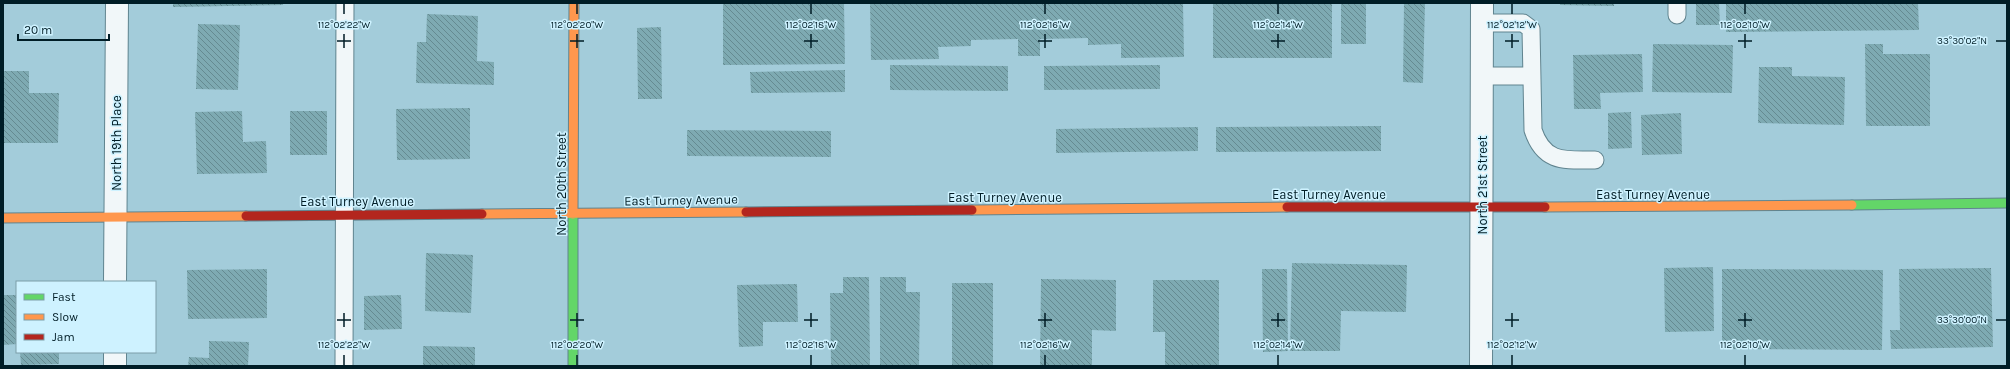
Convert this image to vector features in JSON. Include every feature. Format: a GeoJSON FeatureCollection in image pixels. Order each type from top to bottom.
{"type":"FeatureCollection","features":[{"type":"Feature","properties":{"kind":"street","name":"North 19th Place"},"geometry":{"type":"LineString","coordinates":[[115,281],[117,3]]}},
{"type":"Feature","properties":{"kind":"street","name":"North 20th Street"},"geometry":{"type":"LineString","coordinates":[[573,366],[574,3]]}},
{"type":"Feature","properties":{"kind":"street","name":"North 21st Street"},"geometry":{"type":"LineString","coordinates":[[1481,366],[1482,13]]}},
{"type":"Feature","properties":{"kind":"street","name":"East Turney Avenue"},"geometry":{"type":"LineString","coordinates":[[3,218],[344,214],[574,214],[2007,203]]}},
{"type":"Feature","properties":{"kind":"street"},"geometry":{"type":"LineString","coordinates":[[115,353],[115,366]]}},
{"type":"Feature","properties":{"kind":"lane"},"geometry":{"type":"LineString","coordinates":[[344,366],[345,3]]}},
{"type":"Feature","properties":{"kind":"lane"},"geometry":{"type":"LineString","coordinates":[[1482,13],[1523,23],[1531,29],[1533,130],[1536,140],[1550,155],[1559,160],[1595,160]]}},
{"type":"Feature","properties":{"kind":"lane"},"geometry":{"type":"LineString","coordinates":[[1482,76],[1532,76]]}},
{"type":"Feature","properties":{"kind":"building"},"geometry":{"type":"Polygon","coordinates":[[[173,3],[283,3],[283,5],[173,7],[173,3]]]}},
{"type":"Feature","properties":{"kind":"building"},"geometry":{"type":"Polygon","coordinates":[[[723,3],[844,3],[845,64],[723,65],[723,3]]]}},
{"type":"Feature","properties":{"kind":"building"},"geometry":{"type":"Polygon","coordinates":[[[870,3],[1183,3],[1184,57],[1121,58],[1121,44],[1088,45],[1088,38],[1040,39],[1040,56],[1018,56],[1018,39],[971,40],[971,46],[938,47],[939,59],[871,60],[870,3]]]}},
{"type":"Feature","properties":{"kind":"building"},"geometry":{"type":"Polygon","coordinates":[[[1213,3],[1332,3],[1332,58],[1213,58],[1213,3]]]}},
{"type":"Feature","properties":{"kind":"building"},"geometry":{"type":"Polygon","coordinates":[[[1341,3],[1366,3],[1366,44],[1341,44],[1341,3]]]}},
{"type":"Feature","properties":{"kind":"building"},"geometry":{"type":"Polygon","coordinates":[[[1404,3],[1425,3],[1423,83],[1403,82],[1404,3]]]}},
{"type":"Feature","properties":{"kind":"building"},"geometry":{"type":"Polygon","coordinates":[[[1560,3],[1614,3],[1614,6],[1560,5],[1560,3]]]}},
{"type":"Feature","properties":{"kind":"building"},"geometry":{"type":"Polygon","coordinates":[[[1696,3],[1719,3],[1720,25],[1696,25],[1696,3]]]}},
{"type":"Feature","properties":{"kind":"building"},"geometry":{"type":"Polygon","coordinates":[[[1726,3],[1918,3],[1919,30],[1726,32],[1726,3]]]}},
{"type":"Feature","properties":{"kind":"building"},"geometry":{"type":"Polygon","coordinates":[[[427,14],[478,16],[477,61],[494,62],[494,85],[416,83],[417,42],[426,42],[427,14]]]}},
{"type":"Feature","properties":{"kind":"building"},"geometry":{"type":"Polygon","coordinates":[[[198,24],[240,25],[238,90],[196,89],[198,24]]]}},
{"type":"Feature","properties":{"kind":"building"},"geometry":{"type":"Polygon","coordinates":[[[661,27],[662,99],[638,99],[637,28],[661,27]]]}},
{"type":"Feature","properties":{"kind":"building"},"geometry":{"type":"Polygon","coordinates":[[[1653,44],[1733,45],[1732,93],[1652,92],[1653,44]]]}},
{"type":"Feature","properties":{"kind":"building"},"geometry":{"type":"Polygon","coordinates":[[[1865,44],[1883,44],[1883,54],[1930,54],[1930,126],[1866,126],[1865,44]]]}},
{"type":"Feature","properties":{"kind":"building"},"geometry":{"type":"Polygon","coordinates":[[[1642,54],[1643,92],[1600,93],[1601,109],[1574,109],[1573,55],[1642,54]]]}},
{"type":"Feature","properties":{"kind":"building"},"geometry":{"type":"Polygon","coordinates":[[[890,65],[1008,66],[1008,91],[890,90],[890,65]]]}},
{"type":"Feature","properties":{"kind":"building"},"geometry":{"type":"Polygon","coordinates":[[[1160,65],[1160,89],[1044,90],[1044,66],[1160,65]]]}},
{"type":"Feature","properties":{"kind":"building"},"geometry":{"type":"Polygon","coordinates":[[[1759,67],[1792,67],[1792,76],[1845,77],[1844,125],[1758,123],[1759,67]]]}},
{"type":"Feature","properties":{"kind":"building"},"geometry":{"type":"Polygon","coordinates":[[[845,70],[845,92],[751,93],[750,72],[845,70]]]}},
{"type":"Feature","properties":{"kind":"building"},"geometry":{"type":"Polygon","coordinates":[[[3,71],[29,71],[29,93],[59,93],[58,143],[3,143],[3,71]]]}},
{"type":"Feature","properties":{"kind":"building"},"geometry":{"type":"Polygon","coordinates":[[[470,108],[470,159],[397,160],[396,109],[470,108]]]}},
{"type":"Feature","properties":{"kind":"building"},"geometry":{"type":"Polygon","coordinates":[[[242,111],[243,142],[266,141],[267,173],[197,174],[195,112],[242,111]]]}},
{"type":"Feature","properties":{"kind":"building"},"geometry":{"type":"Polygon","coordinates":[[[290,111],[327,111],[327,155],[290,155],[290,111]]]}},
{"type":"Feature","properties":{"kind":"building"},"geometry":{"type":"Polygon","coordinates":[[[1631,112],[1632,148],[1608,149],[1608,113],[1631,112]]]}},
{"type":"Feature","properties":{"kind":"building"},"geometry":{"type":"Polygon","coordinates":[[[1681,113],[1682,154],[1642,155],[1641,115],[1681,113]]]}},
{"type":"Feature","properties":{"kind":"building"},"geometry":{"type":"Polygon","coordinates":[[[1381,126],[1381,151],[1216,152],[1216,127],[1381,126]]]}},
{"type":"Feature","properties":{"kind":"building"},"geometry":{"type":"Polygon","coordinates":[[[1198,127],[1198,151],[1056,153],[1056,129],[1198,127]]]}},
{"type":"Feature","properties":{"kind":"building"},"geometry":{"type":"Polygon","coordinates":[[[687,130],[831,131],[831,157],[687,156],[687,130]]]}},
{"type":"Feature","properties":{"kind":"building"},"geometry":{"type":"Polygon","coordinates":[[[426,253],[473,255],[471,313],[425,311],[426,253]]]}},
{"type":"Feature","properties":{"kind":"building"},"geometry":{"type":"Polygon","coordinates":[[[1292,263],[1407,265],[1406,312],[1341,311],[1340,351],[1290,351],[1292,263]]]}},
{"type":"Feature","properties":{"kind":"building"},"geometry":{"type":"Polygon","coordinates":[[[1713,267],[1714,331],[1665,332],[1664,268],[1713,267]]]}},
{"type":"Feature","properties":{"kind":"building"},"geometry":{"type":"Polygon","coordinates":[[[1991,268],[1993,347],[1891,349],[1890,330],[1900,330],[1899,269],[1991,268]]]}},
{"type":"Feature","properties":{"kind":"building"},"geometry":{"type":"Polygon","coordinates":[[[267,269],[267,318],[188,319],[187,270],[267,269]]]}},
{"type":"Feature","properties":{"kind":"building"},"geometry":{"type":"Polygon","coordinates":[[[1262,269],[1287,269],[1288,351],[1263,352],[1262,269]]]}},
{"type":"Feature","properties":{"kind":"building"},"geometry":{"type":"Polygon","coordinates":[[[1722,269],[1883,270],[1882,350],[1722,349],[1722,269]]]}},
{"type":"Feature","properties":{"kind":"building"},"geometry":{"type":"Polygon","coordinates":[[[843,277],[869,277],[870,366],[831,366],[830,293],[843,293],[843,277]]]}},
{"type":"Feature","properties":{"kind":"building"},"geometry":{"type":"Polygon","coordinates":[[[880,277],[906,277],[906,292],[920,292],[919,366],[880,366],[880,277]]]}},
{"type":"Feature","properties":{"kind":"building"},"geometry":{"type":"Polygon","coordinates":[[[1041,279],[1116,280],[1116,331],[1092,330],[1092,366],[1040,366],[1041,279]]]}},
{"type":"Feature","properties":{"kind":"building"},"geometry":{"type":"Polygon","coordinates":[[[1153,280],[1219,280],[1219,366],[1165,366],[1165,332],[1153,332],[1153,280]]]}},
{"type":"Feature","properties":{"kind":"building"},"geometry":{"type":"Polygon","coordinates":[[[952,283],[993,283],[993,366],[952,366],[952,283]]]}},
{"type":"Feature","properties":{"kind":"building"},"geometry":{"type":"Polygon","coordinates":[[[797,284],[798,322],[763,322],[763,346],[739,347],[737,285],[797,284]]]}},
{"type":"Feature","properties":{"kind":"building"},"geometry":{"type":"Polygon","coordinates":[[[3,295],[16,295],[16,344],[3,345],[3,295]]]}},
{"type":"Feature","properties":{"kind":"building"},"geometry":{"type":"Polygon","coordinates":[[[401,295],[402,329],[364,330],[364,296],[401,295]]]}},
{"type":"Feature","properties":{"kind":"building"},"geometry":{"type":"Polygon","coordinates":[[[209,341],[249,342],[248,366],[188,366],[189,357],[209,358],[209,341]]]}},
{"type":"Feature","properties":{"kind":"building"},"geometry":{"type":"Polygon","coordinates":[[[423,346],[475,347],[475,366],[423,366],[423,346]]]}},
{"type":"Feature","properties":{"kind":"building"},"geometry":{"type":"Polygon","coordinates":[[[20,353],[59,353],[59,364],[21,365],[20,353]]]}},
{"type":"Feature","properties":{"kind":"traffic: fast"},"geometry":{"type":"LineString","coordinates":[[1852,205],[2007,203]]}},
{"type":"Feature","properties":{"kind":"traffic: fast"},"geometry":{"type":"LineString","coordinates":[[573,214],[573,366]]}},
{"type":"Feature","properties":{"kind":"traffic: slow"},"geometry":{"type":"LineString","coordinates":[[573,214],[574,3]]}},
{"type":"Feature","properties":{"kind":"traffic: slow"},"geometry":{"type":"LineString","coordinates":[[1545,207],[1852,205]]}},
{"type":"Feature","properties":{"kind":"traffic: slow"},"geometry":{"type":"LineString","coordinates":[[972,210],[1287,207]]}},
{"type":"Feature","properties":{"kind":"traffic: slow"},"geometry":{"type":"LineString","coordinates":[[482,214],[746,212]]}},
{"type":"Feature","properties":{"kind":"traffic: slow"},"geometry":{"type":"LineString","coordinates":[[3,218],[246,216]]}},
{"type":"Feature","properties":{"kind":"traffic: jam"},"geometry":{"type":"LineString","coordinates":[[1287,207],[1545,207]]}},
{"type":"Feature","properties":{"kind":"traffic: jam"},"geometry":{"type":"LineString","coordinates":[[746,212],[972,210]]}},
{"type":"Feature","properties":{"kind":"traffic: jam"},"geometry":{"type":"LineString","coordinates":[[246,216],[482,214]]}}]}
